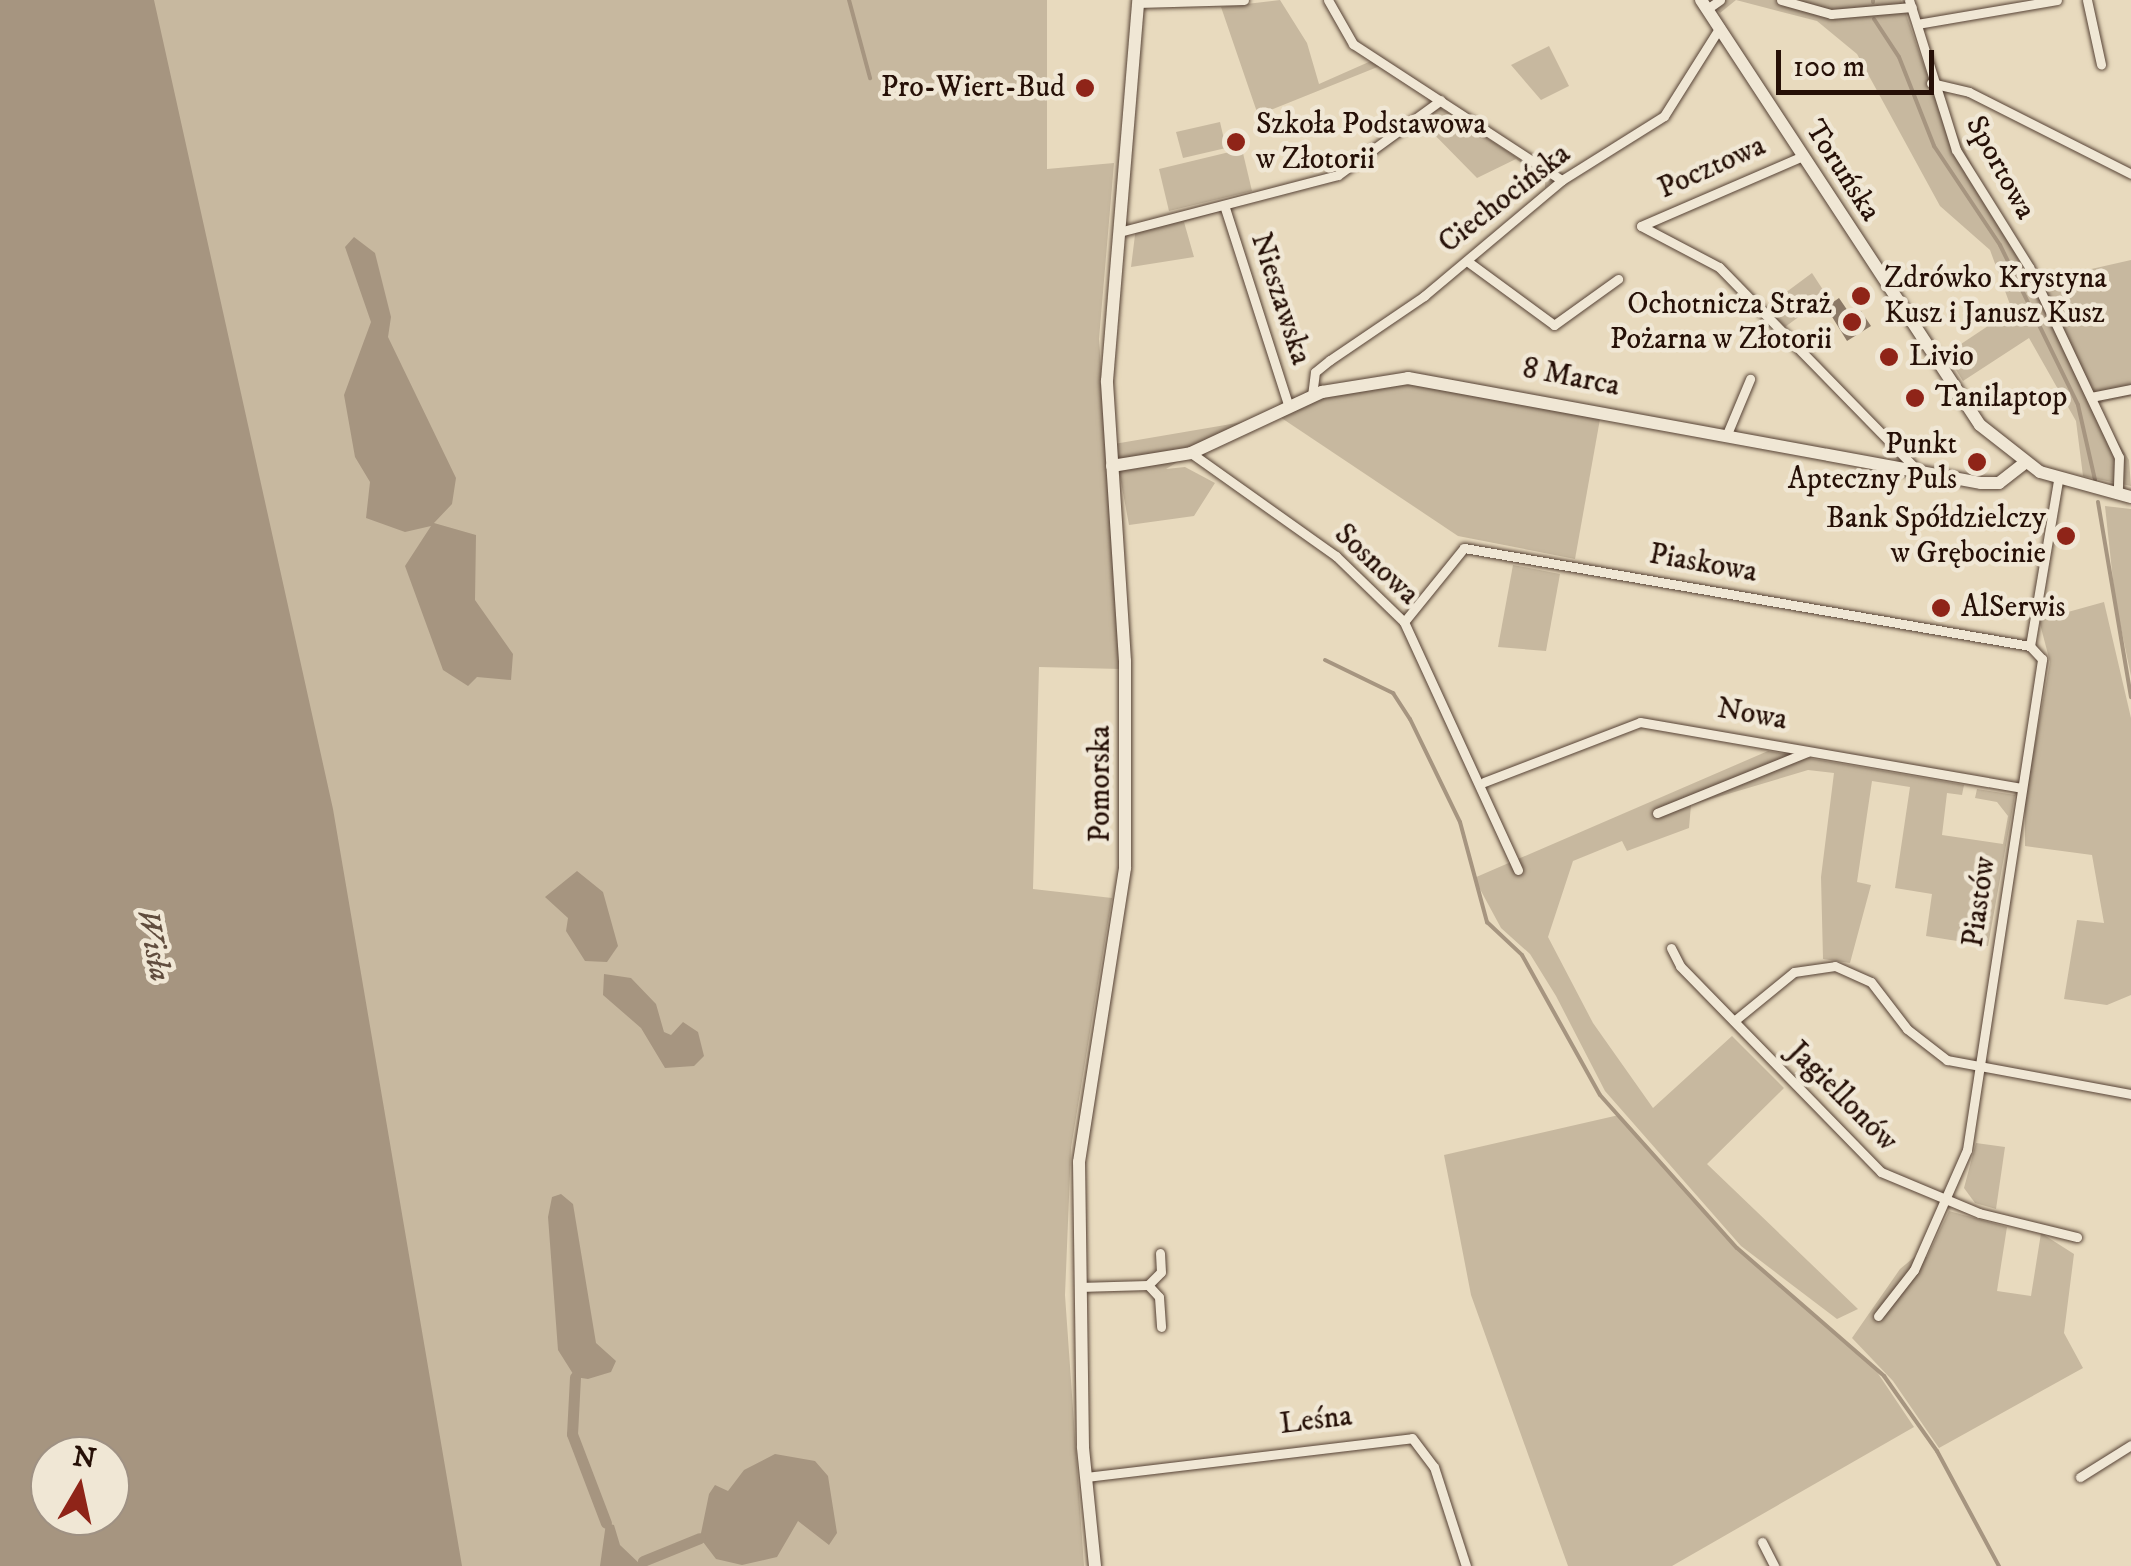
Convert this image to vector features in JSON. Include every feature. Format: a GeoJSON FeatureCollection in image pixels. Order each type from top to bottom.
{"type":"FeatureCollection","features":[{"type":"Feature","properties":{"kind":"main road","name":"Pomorska"},"geometry":{"type":"LineString","coordinates":[[1095,1566],[1086,1477],[1079,1287],[1082,1133],[1125,868],[1125,662],[1108,380],[1137,2]]}},
{"type":"Feature","properties":{"kind":"main road","name":"Toruńska"},"geometry":{"type":"LineString","coordinates":[[1704,4],[1960,402],[2025,462],[2058,480],[2125,495]]}},
{"type":"Feature","properties":{"kind":"main road","name":"8 Marca"},"geometry":{"type":"LineString","coordinates":[[1112,466],[1192,453],[1288,404],[1312,396],[1444,378],[1995,484],[2025,462]]}},
{"type":"Feature","properties":{"kind":"street"},"geometry":{"type":"LineString","coordinates":[[1137,2],[1244,0]]}},
{"type":"Feature","properties":{"kind":"street"},"geometry":{"type":"LineString","coordinates":[[1328,0],[1346,38],[1562,180]]}},
{"type":"Feature","properties":{"kind":"street"},"geometry":{"type":"LineString","coordinates":[[1704,4],[1720,0]]}},
{"type":"Feature","properties":{"kind":"street"},"geometry":{"type":"LineString","coordinates":[[1781,0],[1831,14],[1911,4]]}},
{"type":"Feature","properties":{"kind":"street"},"geometry":{"type":"LineString","coordinates":[[1917,24],[2057,0]]}},
{"type":"Feature","properties":{"kind":"street"},"geometry":{"type":"LineString","coordinates":[[2087,0],[2101,64]]}},
{"type":"Feature","properties":{"kind":"street","name":"Sportowa"},"geometry":{"type":"LineString","coordinates":[[1911,4],[1930,83],[1956,150],[2029,267],[2119,457],[2125,495]]}},
{"type":"Feature","properties":{"kind":"street","name":"Ciechocińska"},"geometry":{"type":"LineString","coordinates":[[1312,396],[1315,372],[1467,260],[1562,180],[1664,116],[1720,27]]}},
{"type":"Feature","properties":{"kind":"street"},"geometry":{"type":"LineString","coordinates":[[1930,83],[1970,92],[2131,174]]}},
{"type":"Feature","properties":{"kind":"street"},"geometry":{"type":"LineString","coordinates":[[1118,232],[1225,208],[1338,175],[1441,100]]}},
{"type":"Feature","properties":{"kind":"street","name":"Pocztowa"},"geometry":{"type":"LineString","coordinates":[[1803,156],[1641,226],[1720,266],[1918,471]]}},
{"type":"Feature","properties":{"kind":"street","name":"Nieszawska"},"geometry":{"type":"LineString","coordinates":[[1225,208],[1288,404]]}},
{"type":"Feature","properties":{"kind":"street"},"geometry":{"type":"LineString","coordinates":[[1467,260],[1554,324],[1618,279]]}},
{"type":"Feature","properties":{"kind":"street"},"geometry":{"type":"LineString","coordinates":[[1727,434],[1750,379]]}},
{"type":"Feature","properties":{"kind":"street"},"geometry":{"type":"LineString","coordinates":[[2090,397],[2131,388]]}},
{"type":"Feature","properties":{"kind":"street","name":"Sosnowa"},"geometry":{"type":"LineString","coordinates":[[1192,453],[1336,556],[1404,622],[1484,782],[1518,870]]}},
{"type":"Feature","properties":{"kind":"street","name":"Piastów"},"geometry":{"type":"LineString","coordinates":[[1878,1316],[1914,1270],[1949,1202],[1980,1067],[2042,659],[2030,646],[2058,480]]}},
{"type":"Feature","properties":{"kind":"street","name":"Piaskowa"},"geometry":{"type":"LineString","coordinates":[[1404,622],[1464,548],[2030,646]]}},
{"type":"Feature","properties":{"kind":"street","name":"Nowa"},"geometry":{"type":"LineString","coordinates":[[1484,782],[1640,722],[2021,788]]}},
{"type":"Feature","properties":{"kind":"street"},"geometry":{"type":"LineString","coordinates":[[1657,812],[1810,750]]}},
{"type":"Feature","properties":{"kind":"street","name":"Jagiellonów"},"geometry":{"type":"LineString","coordinates":[[1670,948],[1858,1156],[1949,1202],[2077,1238]]}},
{"type":"Feature","properties":{"kind":"street"},"geometry":{"type":"LineString","coordinates":[[1734,1022],[1794,972],[1835,966],[1871,982],[1932,1052],[1980,1067],[2131,1094]]}},
{"type":"Feature","properties":{"kind":"street"},"geometry":{"type":"LineString","coordinates":[[1079,1287],[1148,1285],[1159,1275],[1160,1253]]}},
{"type":"Feature","properties":{"kind":"street"},"geometry":{"type":"LineString","coordinates":[[1148,1285],[1159,1296],[1162,1327]]}},
{"type":"Feature","properties":{"kind":"street","name":"Leśna"},"geometry":{"type":"LineString","coordinates":[[1086,1477],[1412,1438],[1434,1467],[1466,1566]]}},
{"type":"Feature","properties":{"kind":"street"},"geometry":{"type":"LineString","coordinates":[[2080,1477],[2131,1446]]}},
{"type":"Feature","properties":{"kind":"street"},"geometry":{"type":"LineString","coordinates":[[1762,1542],[1774,1566]]}},
{"type":"Feature","properties":{"kind":"shaded area"},"geometry":{"type":"Polygon","coordinates":[[[0,0],[1047,0],[1047,169],[1114,163],[1099,339],[1121,669],[1039,667],[1033,889],[1112,898],[1071,1148],[1065,1295],[1084,1566],[203,1566],[0,0]]]}},
{"type":"Feature","properties":{"kind":"shaded area"},"geometry":{"type":"Polygon","coordinates":[[[1280,0],[1307,43],[1319,84],[1371,61],[1380,66],[1258,115],[1221,7],[1280,0]]]}},
{"type":"Feature","properties":{"kind":"shaded area"},"geometry":{"type":"Polygon","coordinates":[[[1710,0],[1736,0],[1720,13],[1710,0]]]}},
{"type":"Feature","properties":{"kind":"shaded area"},"geometry":{"type":"Polygon","coordinates":[[[1736,0],[1901,0],[1925,69],[2030,283],[2131,260],[2131,396],[2095,404],[2129,460],[2131,486],[2083,476],[2076,421],[2029,338],[1963,381],[1946,354],[2012,310],[1990,250],[1940,206],[1857,54],[1817,21],[1736,0]]]}},
{"type":"Feature","properties":{"kind":"shaded area"},"geometry":{"type":"Polygon","coordinates":[[[1549,46],[1569,86],[1541,100],[1511,65],[1549,46]]]}},
{"type":"Feature","properties":{"kind":"shaded area"},"geometry":{"type":"Polygon","coordinates":[[[1438,106],[1553,181],[1545,188],[1545,179],[1516,159],[1477,178],[1422,122],[1345,176],[1184,222],[1194,257],[1131,267],[1136,227],[1340,170],[1438,106]]]}},
{"type":"Feature","properties":{"kind":"shaded area"},"geometry":{"type":"Polygon","coordinates":[[[1220,122],[1226,148],[1183,158],[1176,132],[1220,122]]]}},
{"type":"Feature","properties":{"kind":"shaded area"},"geometry":{"type":"Polygon","coordinates":[[[1242,149],[1252,191],[1169,211],[1159,169],[1242,149]]]}},
{"type":"Feature","properties":{"kind":"shaded area"},"geometry":{"type":"Polygon","coordinates":[[[1812,273],[1827,296],[1785,327],[1765,308],[1812,273]]]}},
{"type":"Feature","properties":{"kind":"shaded area"},"geometry":{"type":"Polygon","coordinates":[[[1422,382],[1600,419],[1575,559],[1458,536],[1277,415],[1326,393],[1422,382]]]}},
{"type":"Feature","properties":{"kind":"shaded area"},"geometry":{"type":"Polygon","coordinates":[[[1243,422],[1166,469],[1185,467],[1215,483],[1194,516],[1129,525],[1114,444],[1243,422]]]}},
{"type":"Feature","properties":{"kind":"shaded area"},"geometry":{"type":"Polygon","coordinates":[[[2105,506],[2131,509],[2131,676],[2115,599],[2105,506]]]}},
{"type":"Feature","properties":{"kind":"shaded area"},"geometry":{"type":"Polygon","coordinates":[[[1513,565],[1560,574],[1546,651],[1498,647],[1513,565]]]}},
{"type":"Feature","properties":{"kind":"shaded area"},"geometry":{"type":"Polygon","coordinates":[[[2104,602],[2131,718],[2131,995],[2107,1005],[2064,999],[2077,920],[2104,923],[2092,855],[2025,846],[2025,799],[2050,662],[2039,620],[2104,602]]]}},
{"type":"Feature","properties":{"kind":"shaded area"},"geometry":{"type":"Polygon","coordinates":[[[1768,751],[1964,785],[1962,795],[1947,793],[1942,835],[2003,844],[2008,816],[1997,802],[1975,798],[1977,789],[2015,795],[1988,946],[1926,936],[1932,894],[1895,888],[1910,787],[1872,781],[1857,882],[1871,885],[1850,963],[1823,959],[1821,877],[1834,773],[1808,770],[1691,805],[1689,828],[1627,851],[1622,841],[1573,861],[1548,937],[1593,1023],[1653,1108],[1732,1036],[1784,1088],[1707,1164],[1858,1309],[1837,1319],[1741,1246],[1605,1091],[1556,996],[1530,954],[1501,928],[1474,878],[1768,751]]]}},
{"type":"Feature","properties":{"kind":"shaded area"},"geometry":{"type":"Polygon","coordinates":[[[1619,1115],[1737,1248],[1873,1366],[1914,1427],[1672,1566],[1568,1566],[1471,1295],[1444,1155],[1619,1115]]]}},
{"type":"Feature","properties":{"kind":"shaded area"},"geometry":{"type":"Polygon","coordinates":[[[1976,1143],[2005,1147],[1996,1209],[1975,1203],[1964,1188],[1976,1143]]]}},
{"type":"Feature","properties":{"kind":"shaded area"},"geometry":{"type":"Polygon","coordinates":[[[1949,1211],[2007,1227],[1997,1291],[2031,1296],[2041,1233],[2074,1254],[2064,1333],[2083,1368],[1939,1448],[1893,1381],[1852,1338],[1900,1269],[1918,1254],[1927,1257],[1949,1211]]]}},
{"type":"Feature","properties":{"kind":"water","name":"Wisła"},"geometry":{"type":"Polygon","coordinates":[[[0,0],[154,0],[333,809],[462,1566],[0,1566],[0,0]]]}},
{"type":"Feature","properties":{"kind":"water"},"geometry":{"type":"Polygon","coordinates":[[[354,237],[375,253],[391,317],[388,337],[456,478],[452,504],[434,523],[476,535],[475,600],[513,654],[511,680],[477,677],[468,686],[443,670],[405,566],[431,526],[405,532],[366,518],[370,482],[355,457],[344,395],[371,322],[345,247],[354,237]]]}},
{"type":"Feature","properties":{"kind":"water"},"geometry":{"type":"Polygon","coordinates":[[[577,871],[603,892],[618,946],[607,962],[585,961],[566,931],[568,918],[545,897],[577,871]]]}},
{"type":"Feature","properties":{"kind":"water"},"geometry":{"type":"Polygon","coordinates":[[[604,974],[631,978],[656,1004],[664,1032],[671,1035],[683,1022],[698,1032],[704,1056],[694,1066],[665,1068],[641,1028],[603,995],[604,974]]]}},
{"type":"Feature","properties":{"kind":"water"},"geometry":{"type":"Polygon","coordinates":[[[561,1194],[573,1204],[596,1343],[616,1361],[611,1372],[588,1379],[575,1377],[558,1350],[548,1217],[552,1197],[561,1194]]]}},
{"type":"Feature","properties":{"kind":"water"},"geometry":{"type":"Polygon","coordinates":[[[775,1454],[815,1461],[828,1476],[837,1533],[829,1545],[798,1521],[777,1557],[742,1565],[716,1559],[700,1538],[709,1494],[715,1485],[728,1491],[744,1470],[775,1454]]]}},
{"type":"Feature","properties":{"kind":"water"},"geometry":{"type":"Polygon","coordinates":[[[606,1523],[614,1525],[620,1545],[642,1566],[600,1566],[606,1523]]]}},
{"type":"Feature","properties":{"kind":"building","name":"Ochotnicza Straż Pożarna w Złotorii"},"geometry":{"type":"Polygon","coordinates":[[[1839,298],[1852,317],[1861,311],[1871,326],[1847,341],[1826,307],[1839,298]]]}},
{"type":"Feature","properties":{"kind":"waterway"},"geometry":{"type":"LineString","coordinates":[[849,0],[870,78]]}},
{"type":"Feature","properties":{"kind":"waterway"},"geometry":{"type":"LineString","coordinates":[[1874,19],[1899,57],[1934,146],[2000,245],[2078,405],[2095,480]]}},
{"type":"Feature","properties":{"kind":"waterway"},"geometry":{"type":"LineString","coordinates":[[2098,502],[2131,697]]}},
{"type":"Feature","properties":{"kind":"waterway"},"geometry":{"type":"LineString","coordinates":[[1325,660],[1393,693],[1410,719],[1460,822],[1487,922],[1522,955],[1600,1095],[1737,1248],[1884,1376],[1937,1451],[1999,1566]]}},
{"type":"Feature","properties":{"kind":"waterway"},"geometry":{"type":"LineString","coordinates":[[575,1377],[572,1434],[606,1523]]}},
{"type":"Feature","properties":{"kind":"waterway"},"geometry":{"type":"LineString","coordinates":[[643,1561],[700,1538]]}},
{"type":"Feature","properties":{"kind":"place","name":"Pro-Wiert-Bud"},"geometry":{"type":"Point","coordinates":[1085,88]}},
{"type":"Feature","properties":{"kind":"place","name":"Szkoła Podstawowa w Złotorii"},"geometry":{"type":"Point","coordinates":[1236,142]}},
{"type":"Feature","properties":{"kind":"place","name":"Zdrówko Krystyna Kusz i Janusz Kusz"},"geometry":{"type":"Point","coordinates":[1861,296]}},
{"type":"Feature","properties":{"kind":"place","name":"Ochotnicza Straż Pożarna w Złotorii"},"geometry":{"type":"Point","coordinates":[1852,322]}},
{"type":"Feature","properties":{"kind":"place","name":"Livio"},"geometry":{"type":"Point","coordinates":[1889,357]}},
{"type":"Feature","properties":{"kind":"place","name":"Tanilaptop"},"geometry":{"type":"Point","coordinates":[1915,398]}},
{"type":"Feature","properties":{"kind":"place","name":"Punkt Apteczny Puls"},"geometry":{"type":"Point","coordinates":[1977,462]}},
{"type":"Feature","properties":{"kind":"place","name":"Bank Spółdzielczy w Grębocinie"},"geometry":{"type":"Point","coordinates":[2066,536]}},
{"type":"Feature","properties":{"kind":"place","name":"AlSerwis"},"geometry":{"type":"Point","coordinates":[1941,608]}}]}
